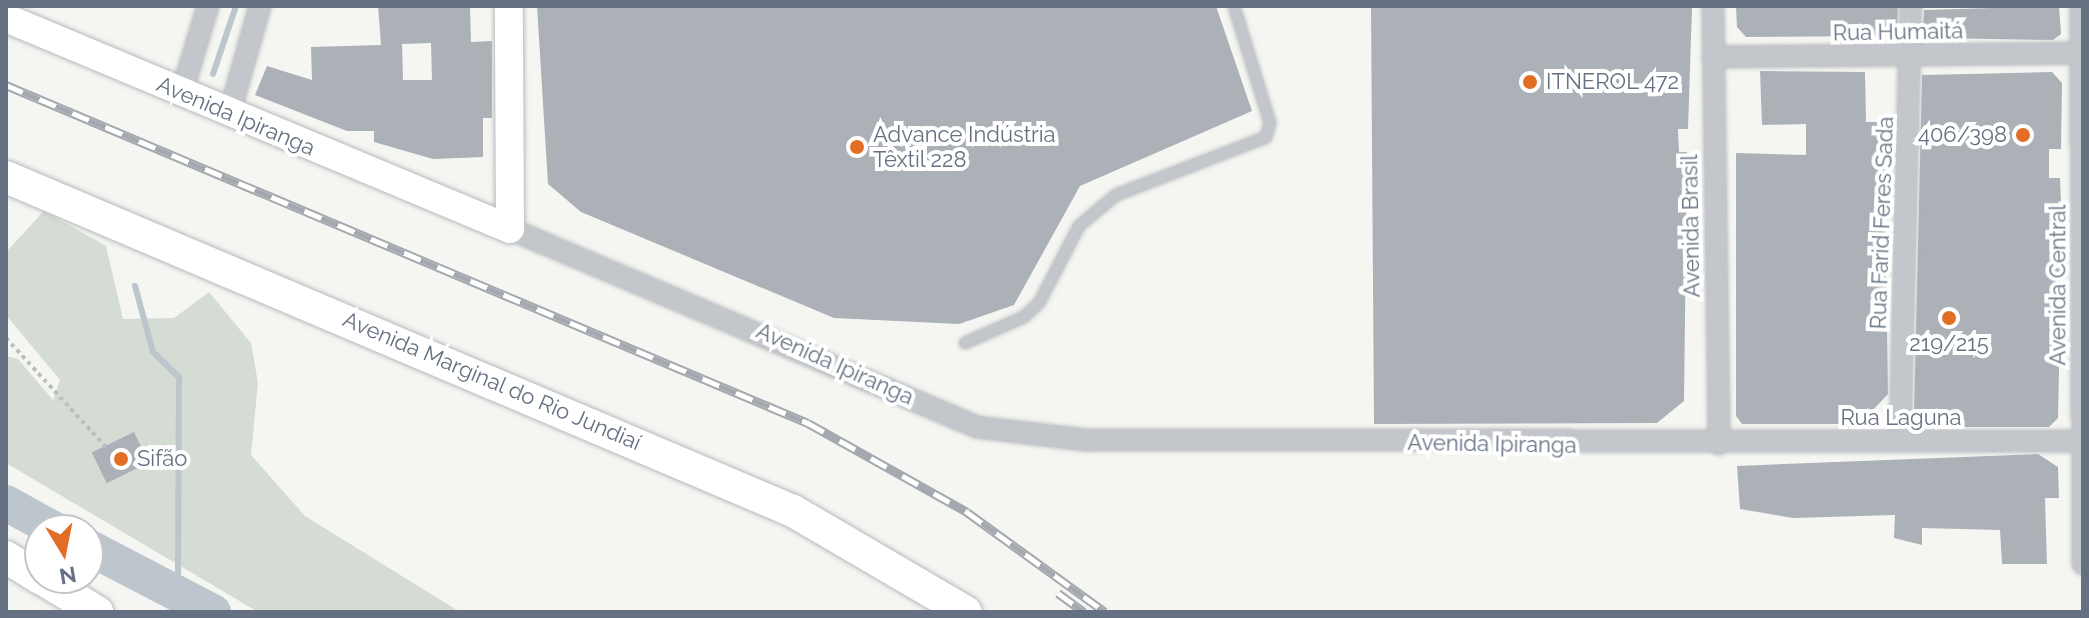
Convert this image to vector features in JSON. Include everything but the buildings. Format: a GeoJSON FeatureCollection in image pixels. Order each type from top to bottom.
{"type":"FeatureCollection","features":[{"type":"Feature","properties":{"kind":"main road"},"geometry":{"type":"LineString","coordinates":[[509,6],[510,229]]}},
{"type":"Feature","properties":{"kind":"main road","name":"Avenida Ipiranga"},"geometry":{"type":"LineString","coordinates":[[6,18],[225,113],[510,229]]}},
{"type":"Feature","properties":{"kind":"main road","name":"Avenida Marginal do Rio Jundiaí"},"geometry":{"type":"LineString","coordinates":[[6,177],[793,511],[966,612]]}},
{"type":"Feature","properties":{"kind":"main road"},"geometry":{"type":"LineString","coordinates":[[6,557],[24,568]]}},
{"type":"Feature","properties":{"kind":"main road"},"geometry":{"type":"LineString","coordinates":[[67,594],[97,612]]}},
{"type":"Feature","properties":{"kind":"street"},"geometry":{"type":"LineString","coordinates":[[186,94],[208,6]]}},
{"type":"Feature","properties":{"kind":"street"},"geometry":{"type":"LineString","coordinates":[[225,113],[260,6]]}},
{"type":"Feature","properties":{"kind":"street","name":"Avenida Brasil"},"geometry":{"type":"LineString","coordinates":[[1713,6],[1719,444]]}},
{"type":"Feature","properties":{"kind":"street","name":"Rua Farid Feres Sada"},"geometry":{"type":"LineString","coordinates":[[1900,441],[1911,6]]}},
{"type":"Feature","properties":{"kind":"street","name":"Avenida Central"},"geometry":{"type":"LineString","coordinates":[[2081,6],[2083,564]]}},
{"type":"Feature","properties":{"kind":"street","name":"Rua Humaitá"},"geometry":{"type":"LineString","coordinates":[[1713,57],[2082,53]]}},
{"type":"Feature","properties":{"kind":"street","name":"Avenida Ipiranga"},"geometry":{"type":"LineString","coordinates":[[510,229],[977,427],[1086,440],[1719,444]]}},
{"type":"Feature","properties":{"kind":"street","name":"Rua Laguna"},"geometry":{"type":"LineString","coordinates":[[1719,444],[2083,441]]}},
{"type":"Feature","properties":{"kind":"lane"},"geometry":{"type":"LineString","coordinates":[[965,343],[1024,317],[1039,303],[1079,226],[1116,195],[1266,137],[1270,123],[1234,6]]}},
{"type":"Feature","properties":{"kind":"path"},"geometry":{"type":"LineString","coordinates":[[6,338],[106,447]]}},
{"type":"Feature","properties":{"kind":"shaded area"},"geometry":{"type":"Polygon","coordinates":[[[44,211],[106,246],[123,319],[174,318],[209,292],[251,343],[258,383],[251,455],[305,516],[460,612],[258,612],[104,521],[104,514],[92,514],[6,463],[6,356],[18,359],[53,400],[60,380],[6,315],[6,252],[44,211]]]}},
{"type":"Feature","properties":{"kind":"waterway"},"geometry":{"type":"LineString","coordinates":[[213,74],[236,6]]}},
{"type":"Feature","properties":{"kind":"waterway"},"geometry":{"type":"LineString","coordinates":[[135,286],[153,352],[179,377],[178,591]]}},
{"type":"Feature","properties":{"kind":"waterway"},"geometry":{"type":"LineString","coordinates":[[6,503],[26,514]]}},
{"type":"Feature","properties":{"kind":"waterway"},"geometry":{"type":"LineString","coordinates":[[104,555],[213,612]]}},
{"type":"Feature","properties":{"kind":"railway"},"geometry":{"type":"LineString","coordinates":[[6,85],[808,423],[967,512],[1105,612]]}},
{"type":"Feature","properties":{"kind":"railway"},"geometry":{"type":"LineString","coordinates":[[1058,593],[1084,612]]}},
{"type":"Feature","properties":{"kind":"place","name":"ITNEROL 472"},"geometry":{"type":"Point","coordinates":[1530,82]}},
{"type":"Feature","properties":{"kind":"place","name":"406/398"},"geometry":{"type":"Point","coordinates":[2023,135]}},
{"type":"Feature","properties":{"kind":"place","name":"Advance Indústria Têxtil 228"},"geometry":{"type":"Point","coordinates":[857,147]}},
{"type":"Feature","properties":{"kind":"place","name":"219/215"},"geometry":{"type":"Point","coordinates":[1949,318]}},
{"type":"Feature","properties":{"kind":"place","name":"Sifão"},"geometry":{"type":"Point","coordinates":[121,459]}}]}
